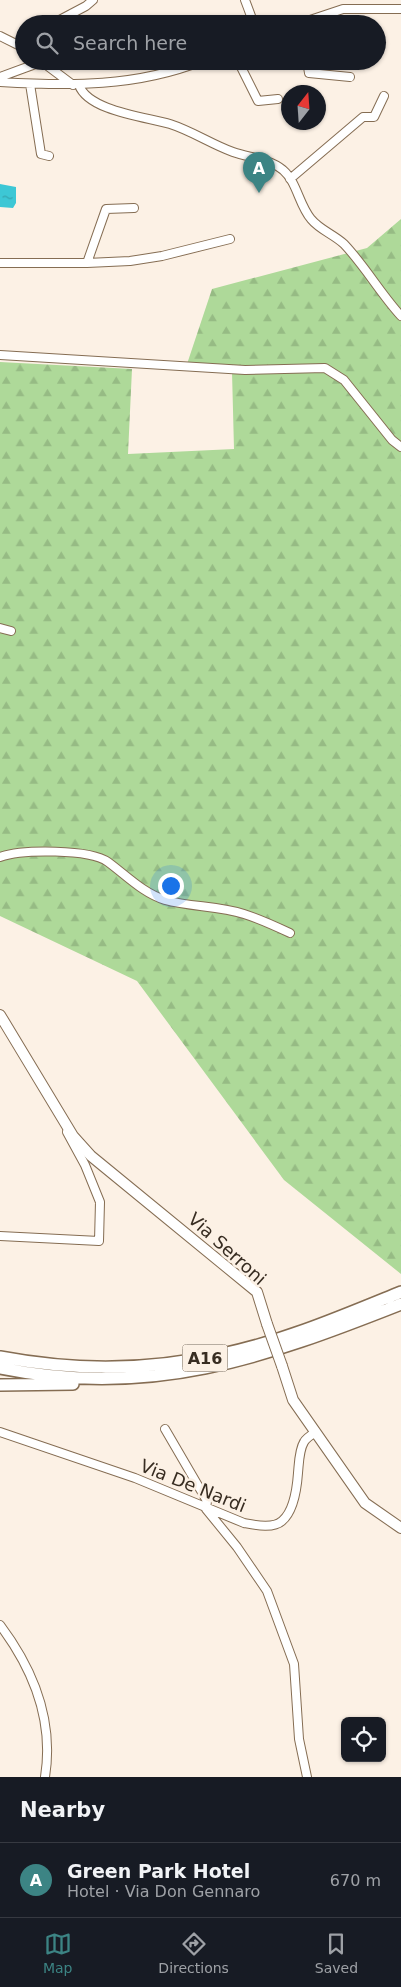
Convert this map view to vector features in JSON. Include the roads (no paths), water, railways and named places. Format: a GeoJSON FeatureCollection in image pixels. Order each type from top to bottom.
{"type":"FeatureCollection","features":[{"type":"Feature","properties":{"kind":"highway","name":"A16"},"geometry":{"type":"LineString","coordinates":[[0,1357],[46,1365],[108,1368],[137,1367],[194,1360],[286,1336],[401,1292]]}},
{"type":"Feature","properties":{"kind":"highway","name":"A16"},"geometry":{"type":"LineString","coordinates":[[0,1368],[46,1376],[78,1378],[138,1378],[169,1375],[224,1365],[289,1347],[401,1304]]}},
{"type":"Feature","properties":{"kind":"highway"},"geometry":{"type":"LineString","coordinates":[[0,1385],[109,1384],[170,1380],[225,1370],[256,1361],[289,1347]]}},
{"type":"Feature","properties":{"kind":"main road","name":"Via Serroni"},"geometry":{"type":"LineString","coordinates":[[0,1015],[53,1103],[72,1139],[257,1292],[293,1400],[365,1503],[400,1528]]}},
{"type":"Feature","properties":{"kind":"street"},"geometry":{"type":"LineString","coordinates":[[69,15],[93,0]]}},
{"type":"Feature","properties":{"kind":"street"},"geometry":{"type":"LineString","coordinates":[[246,0],[251,15]]}},
{"type":"Feature","properties":{"kind":"street"},"geometry":{"type":"LineString","coordinates":[[325,15],[343,9],[401,9]]}},
{"type":"Feature","properties":{"kind":"street"},"geometry":{"type":"LineString","coordinates":[[0,36],[15,43]]}},
{"type":"Feature","properties":{"kind":"street"},"geometry":{"type":"LineString","coordinates":[[0,77],[18,70]]}},
{"type":"Feature","properties":{"kind":"street"},"geometry":{"type":"LineString","coordinates":[[53,70],[76,84],[84,95],[107,107],[170,124],[234,152],[266,160],[283,170],[310,218],[319,228],[329,232],[346,246],[401,316]]}},
{"type":"Feature","properties":{"kind":"street"},"geometry":{"type":"LineString","coordinates":[[50,84],[54,77],[53,70]]}},
{"type":"Feature","properties":{"kind":"street"},"geometry":{"type":"LineString","coordinates":[[0,82],[106,84],[180,70]]}},
{"type":"Feature","properties":{"kind":"street"},"geometry":{"type":"LineString","coordinates":[[242,70],[258,101],[278,98]]}},
{"type":"Feature","properties":{"kind":"street"},"geometry":{"type":"LineString","coordinates":[[308,70],[309,73],[350,77]]}},
{"type":"Feature","properties":{"kind":"street"},"geometry":{"type":"LineString","coordinates":[[30,84],[41,154],[49,156]]}},
{"type":"Feature","properties":{"kind":"street"},"geometry":{"type":"LineString","coordinates":[[290,180],[363,117],[374,116],[384,96]]}},
{"type":"Feature","properties":{"kind":"street"},"geometry":{"type":"LineString","coordinates":[[87,263],[106,209],[134,208]]}},
{"type":"Feature","properties":{"kind":"street"},"geometry":{"type":"LineString","coordinates":[[0,263],[130,261],[162,256],[230,239]]}},
{"type":"Feature","properties":{"kind":"street"},"geometry":{"type":"LineString","coordinates":[[0,355],[244,370],[325,368],[344,380],[392,440],[401,447]]}},
{"type":"Feature","properties":{"kind":"street"},"geometry":{"type":"LineString","coordinates":[[0,628],[10,631]]}},
{"type":"Feature","properties":{"kind":"street"},"geometry":{"type":"LineString","coordinates":[[0,857],[8,854],[23,853],[80,852],[91,854],[107,861],[138,886],[163,899],[189,906],[244,914],[290,933]]}},
{"type":"Feature","properties":{"kind":"street"},"geometry":{"type":"LineString","coordinates":[[0,1236],[99,1241],[100,1202],[72,1139]]}},
{"type":"Feature","properties":{"kind":"street"},"geometry":{"type":"LineString","coordinates":[[165,1429],[207,1501],[206,1509],[237,1547],[263,1585],[294,1664],[300,1738],[307,1777]]}},
{"type":"Feature","properties":{"kind":"street","name":"Via De Nardi"},"geometry":{"type":"LineString","coordinates":[[0,1432],[135,1478],[206,1509],[244,1523],[260,1526],[282,1521],[291,1507],[297,1486],[301,1448],[304,1441],[316,1432]]}},
{"type":"Feature","properties":{"kind":"street"},"geometry":{"type":"LineString","coordinates":[[0,1625],[22,1656],[38,1692],[46,1728],[47,1764],[45,1777]]}},
{"type":"Feature","properties":{"kind":"water"},"geometry":{"type":"Polygon","coordinates":[[[0,184],[16,187],[16,203],[13,208],[0,207],[0,184]]]}},
{"type":"Feature","properties":{"kind":"place","name":"Green Park Hotel"},"geometry":{"type":"Point","coordinates":[259,193]}}]}
